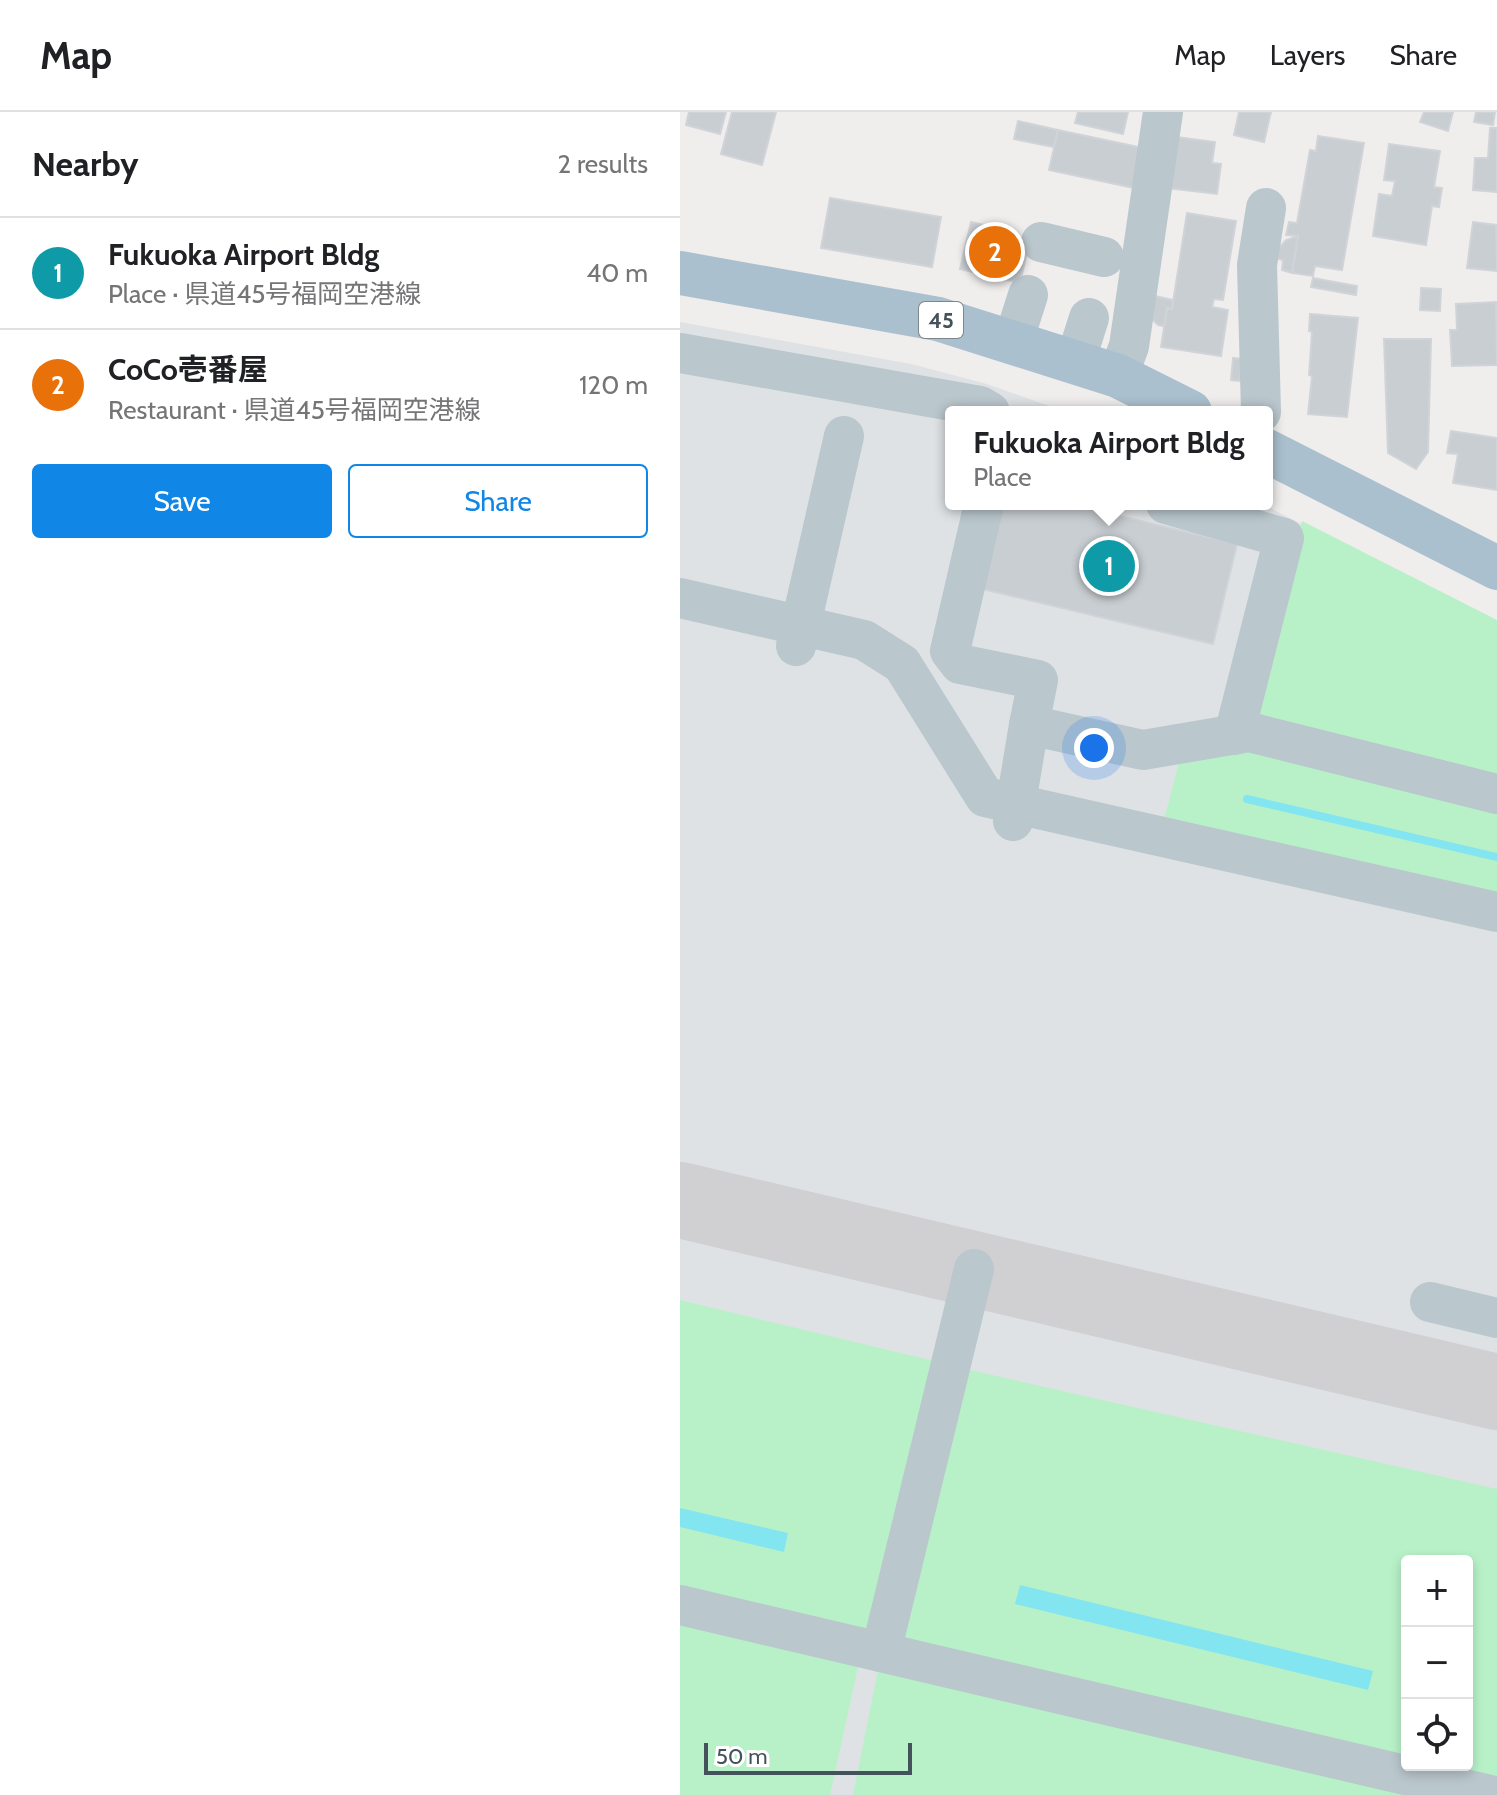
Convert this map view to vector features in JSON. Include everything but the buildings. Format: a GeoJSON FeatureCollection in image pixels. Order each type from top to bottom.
{"type":"FeatureCollection","features":[{"type":"Feature","properties":{"kind":"main road","name":"45"},"geometry":{"type":"LineString","coordinates":[[680,273],[938,319],[1118,376],[1178,406]]}},
{"type":"Feature","properties":{"kind":"main road"},"geometry":{"type":"LineString","coordinates":[[1273,454],[1497,568]]}},
{"type":"Feature","properties":{"kind":"street"},"geometry":{"type":"LineString","coordinates":[[1118,376],[1129,346],[1163,112]]}},
{"type":"Feature","properties":{"kind":"street"},"geometry":{"type":"LineString","coordinates":[[1261,406],[1257,265],[1266,208]]}},
{"type":"Feature","properties":{"kind":"street"},"geometry":{"type":"LineString","coordinates":[[1041,242],[1104,257]]}},
{"type":"Feature","properties":{"kind":"street"},"geometry":{"type":"LineString","coordinates":[[1013,342],[1028,295]]}},
{"type":"Feature","properties":{"kind":"street"},"geometry":{"type":"LineString","coordinates":[[1075,362],[1089,318]]}},
{"type":"Feature","properties":{"kind":"street"},"geometry":{"type":"LineString","coordinates":[[680,353],[980,406]]}},
{"type":"Feature","properties":{"kind":"street"},"geometry":{"type":"LineString","coordinates":[[680,364],[945,410]]}},
{"type":"Feature","properties":{"kind":"street"},"geometry":{"type":"LineString","coordinates":[[798,636],[844,436]]}},
{"type":"Feature","properties":{"kind":"street"},"geometry":{"type":"LineString","coordinates":[[983,510],[950,651],[960,664],[1038,680],[1014,812]]}},
{"type":"Feature","properties":{"kind":"street"},"geometry":{"type":"LineString","coordinates":[[1187,510],[1284,538],[1234,735]]}},
{"type":"Feature","properties":{"kind":"street"},"geometry":{"type":"LineString","coordinates":[[680,598],[798,636],[875,668],[889,680],[967,810],[1014,812],[1497,912]]}},
{"type":"Feature","properties":{"kind":"street"},"geometry":{"type":"LineString","coordinates":[[680,619],[798,636]]}},
{"type":"Feature","properties":{"kind":"street"},"geometry":{"type":"LineString","coordinates":[[1029,725],[1143,750],[1249,732],[1497,794]]}},
{"type":"Feature","properties":{"kind":"street"},"geometry":{"type":"LineString","coordinates":[[1014,812],[1497,930]]}},
{"type":"Feature","properties":{"kind":"street"},"geometry":{"type":"LineString","coordinates":[[881,1652],[974,1269]]}},
{"type":"Feature","properties":{"kind":"street"},"geometry":{"type":"LineString","coordinates":[[1430,1302],[1497,1318]]}},
{"type":"Feature","properties":{"kind":"street"},"geometry":{"type":"LineString","coordinates":[[680,1605],[1490,1795]]}},
{"type":"Feature","properties":{"kind":"shaded area"},"geometry":{"type":"Polygon","coordinates":[[[680,322],[911,364],[987,384],[1049,406],[945,406],[945,510],[1273,510],[1497,623],[1497,1795],[680,1795],[680,322]]]}},
{"type":"Feature","properties":{"kind":"green space"},"geometry":{"type":"Polygon","coordinates":[[[1302,521],[1497,620],[1497,777],[1252,718],[1302,521]]]}},
{"type":"Feature","properties":{"kind":"green space"},"geometry":{"type":"Polygon","coordinates":[[[1246,747],[1497,809],[1497,897],[1163,824],[1179,762],[1246,747]]]}},
{"type":"Feature","properties":{"kind":"green space"},"geometry":{"type":"Polygon","coordinates":[[[680,1300],[934,1361],[868,1637],[680,1594],[680,1300]]]}},
{"type":"Feature","properties":{"kind":"green space"},"geometry":{"type":"Polygon","coordinates":[[[961,1368],[1497,1489],[1497,1788],[1427,1771],[1473,1771],[1473,1555],[1401,1555],[1401,1765],[891,1641],[961,1368]]]}},
{"type":"Feature","properties":{"kind":"green space"},"geometry":{"type":"Polygon","coordinates":[[[680,1617],[860,1658],[830,1795],[680,1795],[680,1617]]]}},
{"type":"Feature","properties":{"kind":"green space"},"geometry":{"type":"Polygon","coordinates":[[[880,1660],[1450,1795],[853,1795],[880,1660]]]}},
{"type":"Feature","properties":{"kind":"water"},"geometry":{"type":"Polygon","coordinates":[[[680,1508],[788,1533],[784,1552],[680,1527],[680,1508]]]}},
{"type":"Feature","properties":{"kind":"water"},"geometry":{"type":"Polygon","coordinates":[[[1020,1585],[1373,1671],[1368,1690],[1015,1604],[1020,1585]]]}},
{"type":"Feature","properties":{"kind":"waterway"},"geometry":{"type":"LineString","coordinates":[[1247,799],[1497,857]]}},
{"type":"Feature","properties":{"kind":"taxiway"},"geometry":{"type":"LineString","coordinates":[[680,1200],[1497,1392]]}},
{"type":"Feature","properties":{"kind":"place","name":"CoCo壱番屋"},"geometry":{"type":"Point","coordinates":[995,252]}},
{"type":"Feature","properties":{"kind":"place","name":"Fukuoka Airport Bldg"},"geometry":{"type":"Point","coordinates":[1109,566]}}]}
